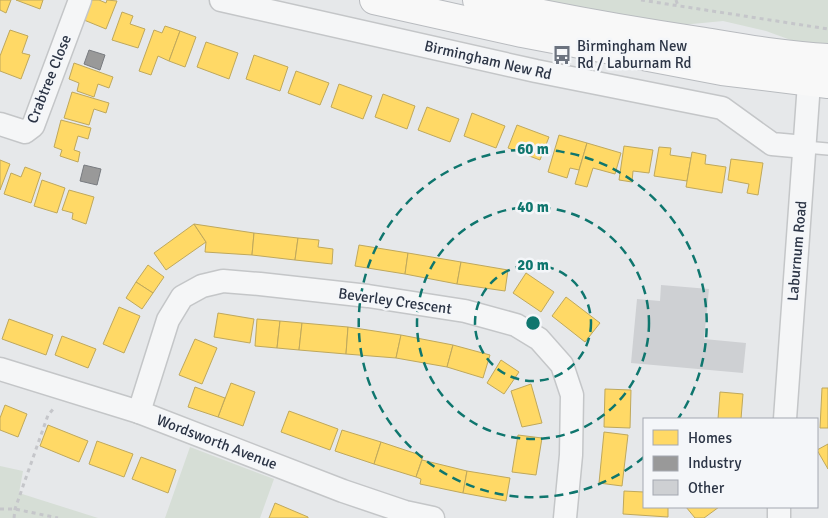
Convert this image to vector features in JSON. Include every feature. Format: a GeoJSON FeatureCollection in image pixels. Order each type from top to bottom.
{"type":"FeatureCollection","features":[{"type":"Feature","properties":{"kind":"highway"},"geometry":{"type":"LineString","coordinates":[[374,0],[571,43],[722,71],[819,70]]}},
{"type":"Feature","properties":{"kind":"highway"},"geometry":{"type":"LineString","coordinates":[[477,0],[525,11],[654,34],[819,70]]}},
{"type":"Feature","properties":{"kind":"street","name":"Crabtree Close"},"geometry":{"type":"LineString","coordinates":[[0,124],[25,132],[33,126],[80,0]]}},
{"type":"Feature","properties":{"kind":"street","name":"Birmingham New Rd"},"geometry":{"type":"LineString","coordinates":[[221,0],[536,71],[722,108],[772,144],[805,148]]}},
{"type":"Feature","properties":{"kind":"street","name":"Laburnum Road"},"geometry":{"type":"LineString","coordinates":[[785,418],[790,328],[805,148],[819,70]]}},
{"type":"Feature","properties":{"kind":"street","name":"Beverley Crescent"},"geometry":{"type":"LineString","coordinates":[[139,412],[168,320],[182,297],[202,286],[223,281],[260,284],[368,296],[465,311],[516,325],[539,339],[562,365],[572,395],[571,455],[565,518]]}},
{"type":"Feature","properties":{"kind":"street","name":"Wordsworth Avenue"},"geometry":{"type":"LineString","coordinates":[[0,369],[139,412],[343,491],[405,512],[434,518]]}},
{"type":"Feature","properties":{"kind":"lane"},"geometry":{"type":"LineString","coordinates":[[805,148],[828,149]]}},
{"type":"Feature","properties":{"kind":"path"},"geometry":{"type":"LineString","coordinates":[[641,0],[828,29]]}},
{"type":"Feature","properties":{"kind":"path"},"geometry":{"type":"LineString","coordinates":[[676,0],[678,6]]}},
{"type":"Feature","properties":{"kind":"path"},"geometry":{"type":"LineString","coordinates":[[14,518],[15,509],[48,415],[58,403]]}},
{"type":"Feature","properties":{"kind":"path"},"geometry":{"type":"LineString","coordinates":[[0,509],[15,509],[58,518]]}},
{"type":"Feature","properties":{"kind":"shaded area"},"geometry":{"type":"Polygon","coordinates":[[[540,0],[828,0],[828,45],[799,43],[766,31],[723,21],[681,25],[540,0]]]}},
{"type":"Feature","properties":{"kind":"shaded area"},"geometry":{"type":"Polygon","coordinates":[[[190,447],[274,479],[260,518],[165,518],[190,447]]]}},
{"type":"Feature","properties":{"kind":"shaded area"},"geometry":{"type":"Polygon","coordinates":[[[0,466],[23,471],[19,493],[98,518],[0,518],[0,466]]]}},
{"type":"Feature","properties":{"kind":"building: Homes"},"geometry":{"type":"Polygon","coordinates":[[[0,0],[11,0],[6,13],[0,10],[0,0]]]}},
{"type":"Feature","properties":{"kind":"building: Homes"},"geometry":{"type":"Polygon","coordinates":[[[16,0],[43,0],[40,9],[16,0]]]}},
{"type":"Feature","properties":{"kind":"building: Homes"},"geometry":{"type":"Polygon","coordinates":[[[92,0],[106,3],[107,0],[117,1],[106,29],[84,20],[92,0]]]}},
{"type":"Feature","properties":{"kind":"building: Homes"},"geometry":{"type":"Polygon","coordinates":[[[122,12],[133,16],[130,24],[145,29],[138,48],[112,40],[122,12]]]}},
{"type":"Feature","properties":{"kind":"building: Homes"},"geometry":{"type":"Polygon","coordinates":[[[165,26],[180,31],[169,61],[158,56],[151,75],[139,71],[154,30],[162,33],[165,26]]]}},
{"type":"Feature","properties":{"kind":"building: Homes"},"geometry":{"type":"Polygon","coordinates":[[[10,30],[28,36],[22,53],[30,55],[21,79],[0,71],[0,56],[10,30]]]}},
{"type":"Feature","properties":{"kind":"building: Homes"},"geometry":{"type":"Polygon","coordinates":[[[180,31],[196,37],[185,67],[169,61],[180,31]]]}},
{"type":"Feature","properties":{"kind":"building: Homes"},"geometry":{"type":"Polygon","coordinates":[[[206,42],[238,53],[229,79],[197,67],[206,42]]]}},
{"type":"Feature","properties":{"kind":"building: Homes"},"geometry":{"type":"Polygon","coordinates":[[[254,55],[288,67],[280,91],[246,79],[254,55]]]}},
{"type":"Feature","properties":{"kind":"building: Homes"},"geometry":{"type":"Polygon","coordinates":[[[74,63],[113,77],[109,88],[98,84],[94,97],[77,91],[79,83],[69,79],[74,63]]]}},
{"type":"Feature","properties":{"kind":"building: Homes"},"geometry":{"type":"Polygon","coordinates":[[[296,71],[329,83],[320,105],[288,93],[296,71]]]}},
{"type":"Feature","properties":{"kind":"building: Homes"},"geometry":{"type":"Polygon","coordinates":[[[339,84],[372,96],[363,119],[331,107],[339,84]]]}},
{"type":"Feature","properties":{"kind":"building: Homes"},"geometry":{"type":"Polygon","coordinates":[[[72,92],[109,103],[106,113],[94,109],[89,125],[64,118],[72,92]]]}},
{"type":"Feature","properties":{"kind":"building: Homes"},"geometry":{"type":"Polygon","coordinates":[[[383,94],[415,106],[407,129],[375,117],[383,94]]]}},
{"type":"Feature","properties":{"kind":"building: Homes"},"geometry":{"type":"Polygon","coordinates":[[[427,107],[459,119],[450,142],[418,130],[427,107]]]}},
{"type":"Feature","properties":{"kind":"building: Homes"},"geometry":{"type":"Polygon","coordinates":[[[472,113],[505,126],[496,148],[464,136],[472,113]]]}},
{"type":"Feature","properties":{"kind":"building: Homes"},"geometry":{"type":"Polygon","coordinates":[[[61,120],[91,128],[88,139],[78,136],[74,150],[80,152],[78,162],[60,156],[62,150],[54,147],[61,120]]]}},
{"type":"Feature","properties":{"kind":"building: Homes"},"geometry":{"type":"Polygon","coordinates":[[[517,125],[549,137],[540,160],[508,148],[517,125]]]}},
{"type":"Feature","properties":{"kind":"building: Homes"},"geometry":{"type":"Polygon","coordinates":[[[559,135],[587,143],[579,170],[570,168],[567,178],[548,172],[559,135]]]}},
{"type":"Feature","properties":{"kind":"building: Homes"},"geometry":{"type":"Polygon","coordinates":[[[587,143],[621,153],[615,174],[593,168],[587,187],[575,184],[587,143]]]}},
{"type":"Feature","properties":{"kind":"building: Homes"},"geometry":{"type":"Polygon","coordinates":[[[624,146],[653,150],[649,173],[633,171],[632,182],[619,180],[624,146]]]}},
{"type":"Feature","properties":{"kind":"building: Homes"},"geometry":{"type":"Polygon","coordinates":[[[659,147],[671,148],[670,155],[691,158],[687,181],[654,176],[659,147]]]}},
{"type":"Feature","properties":{"kind":"building: Homes"},"geometry":{"type":"Polygon","coordinates":[[[692,152],[706,155],[705,164],[726,167],[722,193],[686,187],[692,152]]]}},
{"type":"Feature","properties":{"kind":"building: Homes"},"geometry":{"type":"Polygon","coordinates":[[[731,159],[763,163],[758,195],[747,193],[749,184],[728,180],[731,159]]]}},
{"type":"Feature","properties":{"kind":"building: Homes"},"geometry":{"type":"Polygon","coordinates":[[[0,160],[10,164],[0,190],[0,160]]]}},
{"type":"Feature","properties":{"kind":"building: Homes"},"geometry":{"type":"Polygon","coordinates":[[[25,167],[41,173],[31,203],[4,194],[11,173],[21,177],[25,167]]]}},
{"type":"Feature","properties":{"kind":"building: Homes"},"geometry":{"type":"Polygon","coordinates":[[[42,180],[65,188],[57,213],[34,206],[42,180]]]}},
{"type":"Feature","properties":{"kind":"building: Homes"},"geometry":{"type":"Polygon","coordinates":[[[69,190],[94,197],[86,224],[72,219],[73,213],[62,210],[69,190]]]}},
{"type":"Feature","properties":{"kind":"building: Homes"},"geometry":{"type":"Polygon","coordinates":[[[194,224],[206,242],[166,270],[154,253],[194,224]]]}},
{"type":"Feature","properties":{"kind":"building: Homes"},"geometry":{"type":"Polygon","coordinates":[[[194,224],[254,233],[252,255],[205,252],[206,242],[194,224]]]}},
{"type":"Feature","properties":{"kind":"building: Homes"},"geometry":{"type":"Polygon","coordinates":[[[254,233],[298,238],[295,260],[252,255],[254,233]]]}},
{"type":"Feature","properties":{"kind":"building: Homes"},"geometry":{"type":"Polygon","coordinates":[[[298,238],[319,240],[318,247],[333,249],[332,264],[295,260],[298,238]]]}},
{"type":"Feature","properties":{"kind":"building: Homes"},"geometry":{"type":"Polygon","coordinates":[[[359,245],[408,253],[405,274],[355,266],[359,245]]]}},
{"type":"Feature","properties":{"kind":"building: Homes"},"geometry":{"type":"Polygon","coordinates":[[[408,253],[461,262],[457,284],[405,274],[408,253]]]}},
{"type":"Feature","properties":{"kind":"building: Homes"},"geometry":{"type":"Polygon","coordinates":[[[461,262],[508,270],[505,291],[457,284],[461,262]]]}},
{"type":"Feature","properties":{"kind":"building: Homes"},"geometry":{"type":"Polygon","coordinates":[[[148,265],[164,277],[153,293],[136,282],[148,265]]]}},
{"type":"Feature","properties":{"kind":"building: Homes"},"geometry":{"type":"Polygon","coordinates":[[[526,273],[554,292],[541,312],[513,293],[526,273]]]}},
{"type":"Feature","properties":{"kind":"building: Homes"},"geometry":{"type":"Polygon","coordinates":[[[136,282],[153,293],[142,309],[126,298],[136,282]]]}},
{"type":"Feature","properties":{"kind":"building: Homes"},"geometry":{"type":"Polygon","coordinates":[[[566,297],[600,323],[585,342],[552,316],[566,297]]]}},
{"type":"Feature","properties":{"kind":"building: Homes"},"geometry":{"type":"Polygon","coordinates":[[[119,307],[140,316],[124,353],[103,344],[119,307]]]}},
{"type":"Feature","properties":{"kind":"building: Homes"},"geometry":{"type":"Polygon","coordinates":[[[218,313],[254,319],[250,343],[214,337],[218,313]]]}},
{"type":"Feature","properties":{"kind":"building: Homes"},"geometry":{"type":"Polygon","coordinates":[[[9,319],[53,335],[46,355],[2,339],[9,319]]]}},
{"type":"Feature","properties":{"kind":"building: Homes"},"geometry":{"type":"Polygon","coordinates":[[[257,319],[280,321],[277,348],[255,346],[257,319]]]}},
{"type":"Feature","properties":{"kind":"building: Homes"},"geometry":{"type":"Polygon","coordinates":[[[280,321],[302,323],[299,350],[277,348],[280,321]]]}},
{"type":"Feature","properties":{"kind":"building: Homes"},"geometry":{"type":"Polygon","coordinates":[[[302,323],[348,327],[346,354],[299,350],[302,323]]]}},
{"type":"Feature","properties":{"kind":"building: Homes"},"geometry":{"type":"Polygon","coordinates":[[[348,327],[401,335],[396,358],[346,354],[348,327]]]}},
{"type":"Feature","properties":{"kind":"building: Homes"},"geometry":{"type":"Polygon","coordinates":[[[401,335],[453,345],[447,367],[396,358],[401,335]]]}},
{"type":"Feature","properties":{"kind":"building: Homes"},"geometry":{"type":"Polygon","coordinates":[[[62,336],[96,349],[88,368],[55,355],[62,336]]]}},
{"type":"Feature","properties":{"kind":"building: Homes"},"geometry":{"type":"Polygon","coordinates":[[[195,339],[217,348],[202,384],[179,375],[195,339]]]}},
{"type":"Feature","properties":{"kind":"building: Homes"},"geometry":{"type":"Polygon","coordinates":[[[453,345],[490,355],[483,378],[447,367],[453,345]]]}},
{"type":"Feature","properties":{"kind":"building: Homes"},"geometry":{"type":"Polygon","coordinates":[[[501,360],[519,372],[504,394],[487,383],[501,360]]]}},
{"type":"Feature","properties":{"kind":"building: Homes"},"geometry":{"type":"Polygon","coordinates":[[[231,383],[255,392],[243,426],[218,417],[231,383]]]}},
{"type":"Feature","properties":{"kind":"building: Homes"},"geometry":{"type":"Polygon","coordinates":[[[531,384],[542,423],[522,427],[511,391],[531,384]]]}},
{"type":"Feature","properties":{"kind":"building: Homes"},"geometry":{"type":"Polygon","coordinates":[[[195,387],[225,398],[218,417],[188,407],[195,387]]]}},
{"type":"Feature","properties":{"kind":"building: Homes"},"geometry":{"type":"Polygon","coordinates":[[[822,388],[828,388],[828,428],[820,428],[822,388]]]}},
{"type":"Feature","properties":{"kind":"building: Homes"},"geometry":{"type":"Polygon","coordinates":[[[605,389],[631,390],[630,428],[604,427],[605,389]]]}},
{"type":"Feature","properties":{"kind":"building: Homes"},"geometry":{"type":"Polygon","coordinates":[[[720,392],[743,394],[741,418],[718,418],[720,392]]]}},
{"type":"Feature","properties":{"kind":"building: Homes"},"geometry":{"type":"Polygon","coordinates":[[[5,405],[27,414],[18,437],[0,430],[0,418],[5,405]]]}},
{"type":"Feature","properties":{"kind":"building: Homes"},"geometry":{"type":"Polygon","coordinates":[[[289,411],[338,429],[330,450],[281,432],[289,411]]]}},
{"type":"Feature","properties":{"kind":"building: Homes"},"geometry":{"type":"Polygon","coordinates":[[[48,425],[88,441],[79,462],[40,446],[48,425]]]}},
{"type":"Feature","properties":{"kind":"building: Homes"},"geometry":{"type":"Polygon","coordinates":[[[342,430],[381,442],[374,464],[335,451],[342,430]]]}},
{"type":"Feature","properties":{"kind":"building: Homes"},"geometry":{"type":"Polygon","coordinates":[[[604,432],[628,435],[622,486],[599,483],[604,432]]]}},
{"type":"Feature","properties":{"kind":"building: Homes"},"geometry":{"type":"Polygon","coordinates":[[[518,435],[542,438],[536,475],[512,472],[518,435]]]}},
{"type":"Feature","properties":{"kind":"building: Homes"},"geometry":{"type":"Polygon","coordinates":[[[97,441],[133,454],[124,477],[89,464],[97,441]]]}},
{"type":"Feature","properties":{"kind":"building: Homes"},"geometry":{"type":"Polygon","coordinates":[[[381,442],[423,456],[416,477],[374,464],[381,442]]]}},
{"type":"Feature","properties":{"kind":"building: Homes"},"geometry":{"type":"Polygon","coordinates":[[[828,444],[828,469],[818,452],[818,449],[828,444]]]}},
{"type":"Feature","properties":{"kind":"building: Homes"},"geometry":{"type":"Polygon","coordinates":[[[141,457],[176,470],[168,493],[132,479],[141,457]]]}},
{"type":"Feature","properties":{"kind":"building: Homes"},"geometry":{"type":"Polygon","coordinates":[[[422,460],[467,471],[463,493],[420,484],[421,479],[416,477],[422,460]]]}},
{"type":"Feature","properties":{"kind":"building: Homes"},"geometry":{"type":"Polygon","coordinates":[[[467,471],[510,478],[506,501],[463,493],[467,471]]]}},
{"type":"Feature","properties":{"kind":"building: Homes"},"geometry":{"type":"Polygon","coordinates":[[[624,491],[643,492],[643,508],[668,508],[668,517],[623,514],[624,491]]]}},
{"type":"Feature","properties":{"kind":"building: Homes"},"geometry":{"type":"Polygon","coordinates":[[[275,503],[308,517],[308,518],[269,518],[275,503]]]}},
{"type":"Feature","properties":{"kind":"building: Homes"},"geometry":{"type":"Polygon","coordinates":[[[687,508],[718,508],[704,518],[695,518],[687,508]]]}},
{"type":"Feature","properties":{"kind":"building: Industry"},"geometry":{"type":"Polygon","coordinates":[[[89,50],[105,55],[100,70],[84,64],[89,50]]]}},
{"type":"Feature","properties":{"kind":"building: Industry"},"geometry":{"type":"Polygon","coordinates":[[[84,165],[101,169],[97,185],[80,181],[84,165]]]}},
{"type":"Feature","properties":{"kind":"building: Other"},"geometry":{"type":"Polygon","coordinates":[[[661,285],[709,289],[704,339],[746,343],[743,373],[631,363],[637,299],[660,301],[661,285]]]}},
{"type":"Feature","properties":{"kind":"place","name":"Birmingham New Rd / Laburnam Rd"},"geometry":{"type":"Point","coordinates":[562,55]}}]}
